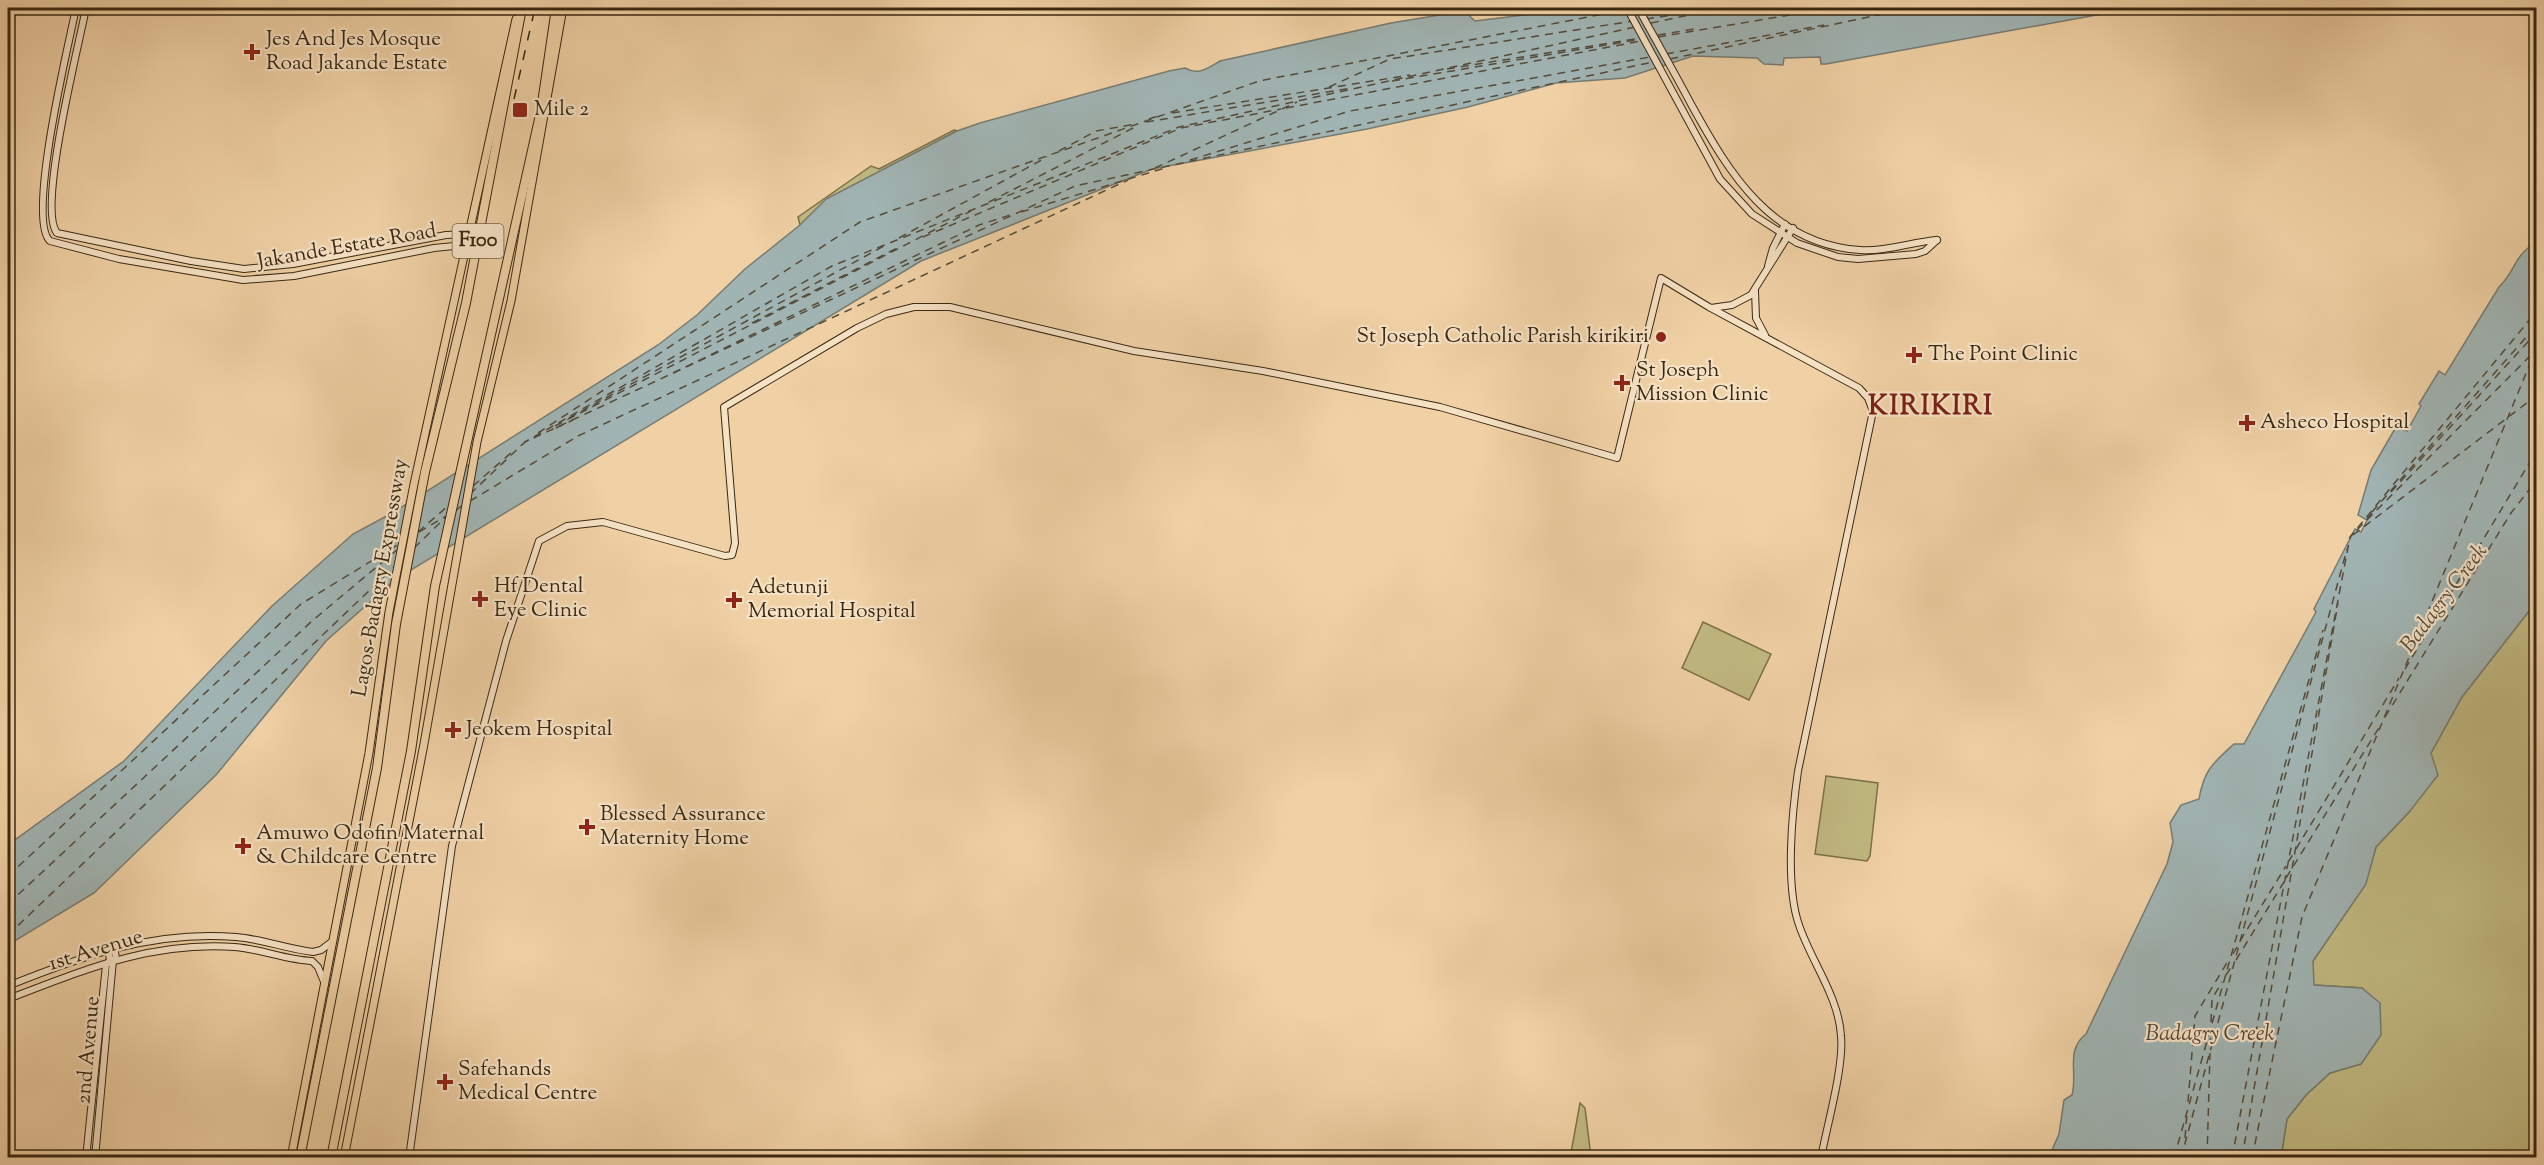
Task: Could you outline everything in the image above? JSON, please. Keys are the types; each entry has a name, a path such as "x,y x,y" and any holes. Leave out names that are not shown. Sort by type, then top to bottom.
{"highway":[{"name":"Lagos-Badagry Expressway","path":"300,1158 377,768 399,604 438,408 466,303 521,8"},
{"name":"F100","path":"331,1158 411,751 435,586 541,110 556,8"}],"main road":[{"name":"Jakande Estate Road","path":"76,8 44,186 44,231 47,238 56,244 243,280 294,276 434,248 454,246 466,251"},
{"path":"86,8 56,162 51,222 57,232 63,236 235,268 293,264 446,235 470,234"},
{"name":"Lagos-Badagry Expressway","path":"291,1158 369,753 389,612 414,484 521,8"},
{"path":"344,1158 374,990 412,811 477,442 513,290 562,8"},
{"path":"1627,8 1720,179 1734,197 1752,214 1788,238 1823,253 1858,260 1916,254 1925,251 1937,240 1862,250 1829,244 1785,224 1749,195 1737,181 1638,8"},
{"path":"1768,266 1785,224"},
{"path":"1709,307 1732,305 1748,297 1755,290 1793,228"},
{"path":"189,271 191,261"},
{"path":"293,264 294,276"},
{"path":"409,1158 454,838 506,641 539,541 567,526 603,522 725,556 732,555 735,543 724,407 857,328 886,314 914,307 950,307 1143,353 1263,371 1440,407 1617,458 1661,278 1709,307 1859,388 1868,398 1873,411 1798,771 1794,808 1794,895 1797,917 1838,1017 1842,1036 1821,1158"},
{"path":"1755,290 1756,318 1768,338"},
{"name":"1st Avenue","path":"8,986 111,948 199,935 238,937 313,952 333,941"},
{"name":"1st Avenue","path":"8,999 113,959 186,946 242,948 312,962 318,967 325,984"},
{"name":"2nd Avenue","path":"95,1158 113,960 111,948"},
{"name":"2nd Avenue","path":"86,1158 105,975 113,959"},
{"path":"89,969 96,967 105,975"}],"shaded area":[{"path":"954,130 957,131 827,199 800,225 798,217 871,166 879,169"},
{"path":"2536,602 2536,1157 2281,1158 2287,1119 2306,1095 2330,1073 2361,1064 2362,988 2313,985 2313,961 2365,885 2376,847 2410,811 2431,753 2462,697"},
{"path":"1703,622 1771,654 1749,700 1682,668"},
{"path":"1826,776 1878,783 1870,856 1867,861 1815,854"},
{"path":"1580,1103 1585,1108 1591,1157 1560,1157 1571,1153"}],"water":[{"path":"1553,8 2135,8 1826,64 1821,64 1820,57 1784,58 1783,65 1764,64 1757,58 1693,56 1625,78 1556,83 1468,107 1367,129 1152,169 921,261 396,579 326,641 216,775 94,893 8,945 8,845 124,761 272,606 353,534 394,512 658,345 697,315 745,269 800,225 826,199 957,131 1169,71 1185,68 1199,71 1220,61 1391,23 1464,11 1475,21 1540,13"},
{"name":"Badagry Creek","path":"2536,242 2536,602 2462,697 2431,753 2438,775 2410,811 2376,847 2366,884 2313,961 2314,985 2362,988 2380,1003 2381,1035 2361,1064 2330,1073 2306,1095 2287,1119 2281,1157 2049,1157 2059,1134 2064,1100 2072,1095 2076,1047 2086,1034 2167,864 2173,842 2170,823 2181,805 2199,799 2207,774 2215,762 2234,744 2244,744 2316,612 2314,609 2355,529 2361,532 2367,520 2358,515 2371,470 2396,427 2407,431 2421,406 2419,404 2439,371 2445,375 2518,259"}],"ferry route":[{"path":"1651,23 1723,8"},
{"path":"1658,37 1832,8"},
{"path":"1670,59 1911,8"},
{"path":"1891,13 1920,8"},
{"path":"1646,19 1713,9"},
{"path":"538,433 860,222 1259,81 1624,10"},
{"path":"1329,87 1390,59 1633,21"},
{"path":"1666,54 1824,25"},
{"path":"1635,27 1179,127 832,266 525,442 1075,186 1653,62"},
{"path":"1658,35 1694,29"},
{"path":"1447,69 1641,38"},
{"path":"1392,81 1642,39"},
{"path":"1286,108 1641,41"},
{"path":"1190,160 1350,111 1650,57"},
{"path":"1172,113 1410,75"},
{"path":"1146,122 1352,88"},
{"path":"1155,168 1297,102"},
{"path":"923,237 1181,128 1281,109"},
{"path":"1149,119 1161,115"},
{"path":"1059,151 1096,131 1136,124"},
{"path":"989,202 1137,126"},
{"path":"899,238 1047,157"},
{"path":"1021,212 1168,167"},
{"path":"470,501 578,436 1128,180"},
{"path":"555,426 971,211"},
{"path":"673,373 979,225 1010,215"},
{"path":"569,418 884,246"},
{"path":"752,323 899,247"},
{"path":"2232,1158 2350,537 2536,312"},
{"path":"2372,512 2536,326"},
{"path":"2391,492 2536,333"},
{"path":"2357,530 2536,350"},
{"path":"2252,1158 2302,917 2534,354"},
{"path":"2353,535 2536,396"},
{"path":"556,428 573,420"},
{"path":"470,494 526,441"},
{"path":"473,486 512,452"},
{"path":"2405,669 2536,452"},
{"path":"2385,717 2511,513 2536,481"},
{"path":"455,511 463,505"},
{"path":"418,532 448,506"},
{"path":"2367,519 2373,511"},
{"path":"419,532 448,515"},
{"path":"414,548 447,516"},
{"path":"8,876 301,604 399,544"},
{"path":"8,904 312,621 398,549"},
{"path":"2181,1158 2347,549"},
{"path":"8,935 395,566"},
{"path":"2242,1158 2338,603"},
{"path":"2174,1158 2323,630"},
{"path":"2296,849 2399,678"},
{"path":"2286,878 2380,726"},
{"path":"2288,862 2294,853"},
{"path":"2240,941 2286,866"},
{"path":"2236,960 2284,882"},
{"path":"2233,954 2238,945"},
{"path":"2188,1102 2195,1016 2228,961"},
{"path":"2226,975 2232,966"},
{"path":"2211,1022 2212,999 2222,982"},
{"path":"2210,1046 2211,1029"},
{"path":"2207,1158 2210,1053"},
{"path":"2185,1138 2187,1113"},
{"path":"2184,1158 2185,1146"}],"railway":[{"path":"514,99 535,8"}],"place":[{"name":"Jes And Jes Mosque Road Jakande Estate","path":"252,52"},
{"name":"Mile 2","path":"520,110"},
{"name":"St Joseph Catholic Parish kirikiri","path":"1661,337"},
{"name":"The Point Clinic","path":"1914,355"},
{"name":"St Joseph Mission Clinic","path":"1622,383"},
{"name":"Asheco Hospital","path":"2247,423"},
{"name":"Hf Dental Eye Clinic","path":"480,599"},
{"name":"Adetunji Memorial Hospital","path":"734,600"},
{"name":"Jeokem Hospital","path":"453,730"},
{"name":"Blessed Assurance Maternity Home","path":"587,827"},
{"name":"Amuwo Odofin Maternal & Childcare Centre","path":"243,846"},
{"name":"Safehands Medical Centre","path":"445,1082"}],"district":[{"name":"KIRIKIRI","path":"1931,407"}]}
